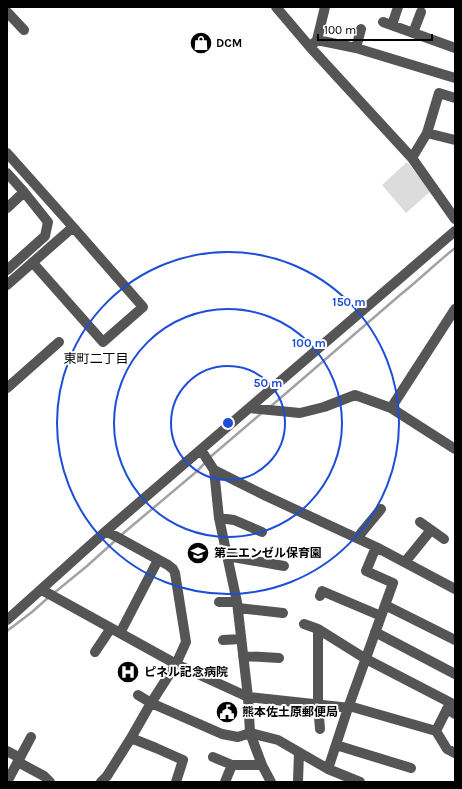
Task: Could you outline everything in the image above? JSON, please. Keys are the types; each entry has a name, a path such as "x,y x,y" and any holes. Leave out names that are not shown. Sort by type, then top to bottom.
{"street":[{"path":"276,7 310,47 412,158 455,219"},
{"path":"310,47 317,40 325,7"},
{"path":"398,7 387,23 454,46"},
{"path":"7,12 24,30"},
{"path":"413,33 421,12"},
{"path":"356,48 361,29"},
{"path":"317,40 356,48 455,78"},
{"path":"412,158 427,133 439,93 455,98"},
{"path":"427,133 455,140"},
{"path":"7,152 143,307 103,342 33,262"},
{"path":"7,173 48,222 45,236 7,270"},
{"path":"7,208 24,192"},
{"path":"7,285 73,227"},
{"path":"7,620 106,531 455,231"},
{"path":"391,408 455,309"},
{"path":"7,388 59,342"},
{"path":"250,408 300,413 324,407 355,395 391,408 455,449"},
{"path":"201,450 214,470 219,518 238,605 248,697 250,733 262,765 271,782"},
{"path":"214,470 376,547 455,589"},
{"path":"357,538 381,509"},
{"path":"219,518 234,520 262,532"},
{"path":"420,522 444,539"},
{"path":"405,562 431,530"},
{"path":"106,531 173,569 175,573 186,642 176,664 151,703 108,780"},
{"path":"328,769 348,707 393,583 366,571 376,547"},
{"path":"227,556 285,565"},
{"path":"95,652 116,631 158,560"},
{"path":"42,590 176,664 248,697 348,707 436,731 447,749 455,753"},
{"path":"320,596 322,591 381,616"},
{"path":"219,602 283,613"},
{"path":"385,605 455,640"},
{"path":"304,624 318,629 366,659 452,706 436,731"},
{"path":"318,629 318,705 320,728"},
{"path":"375,632 455,674"},
{"path":"223,640 241,638"},
{"path":"243,656 280,658"},
{"path":"138,695 151,703 222,734 238,737 250,733 278,740 328,769 339,778 360,782"},
{"path":"7,782 31,737"},
{"path":"131,738 183,760 176,782"},
{"path":"336,744 411,768"},
{"path":"7,751 44,776 50,782"},
{"path":"298,782 299,752"},
{"path":"212,757 232,766 262,765"},
{"path":"225,782 232,766"}],"shaded area":[{"path":"407,162 431,191 406,213 382,185"}],"waterway":[{"path":"270,407 455,248"},
{"path":"209,458 263,412"},
{"path":"120,536 206,462"},
{"path":"54,593 117,539"},
{"path":"7,631 50,596"}],"place":[{"name":"DCM","path":"201,43"},
{"name":"第二エンゼル保育園","path":"198,553"},
{"name":"ピネル記念病院","path":"128,672"},
{"name":"熊本佐土原郵便局","path":"227,712"}],"district":[{"name":"東町二丁目","path":"96,358"}]}
